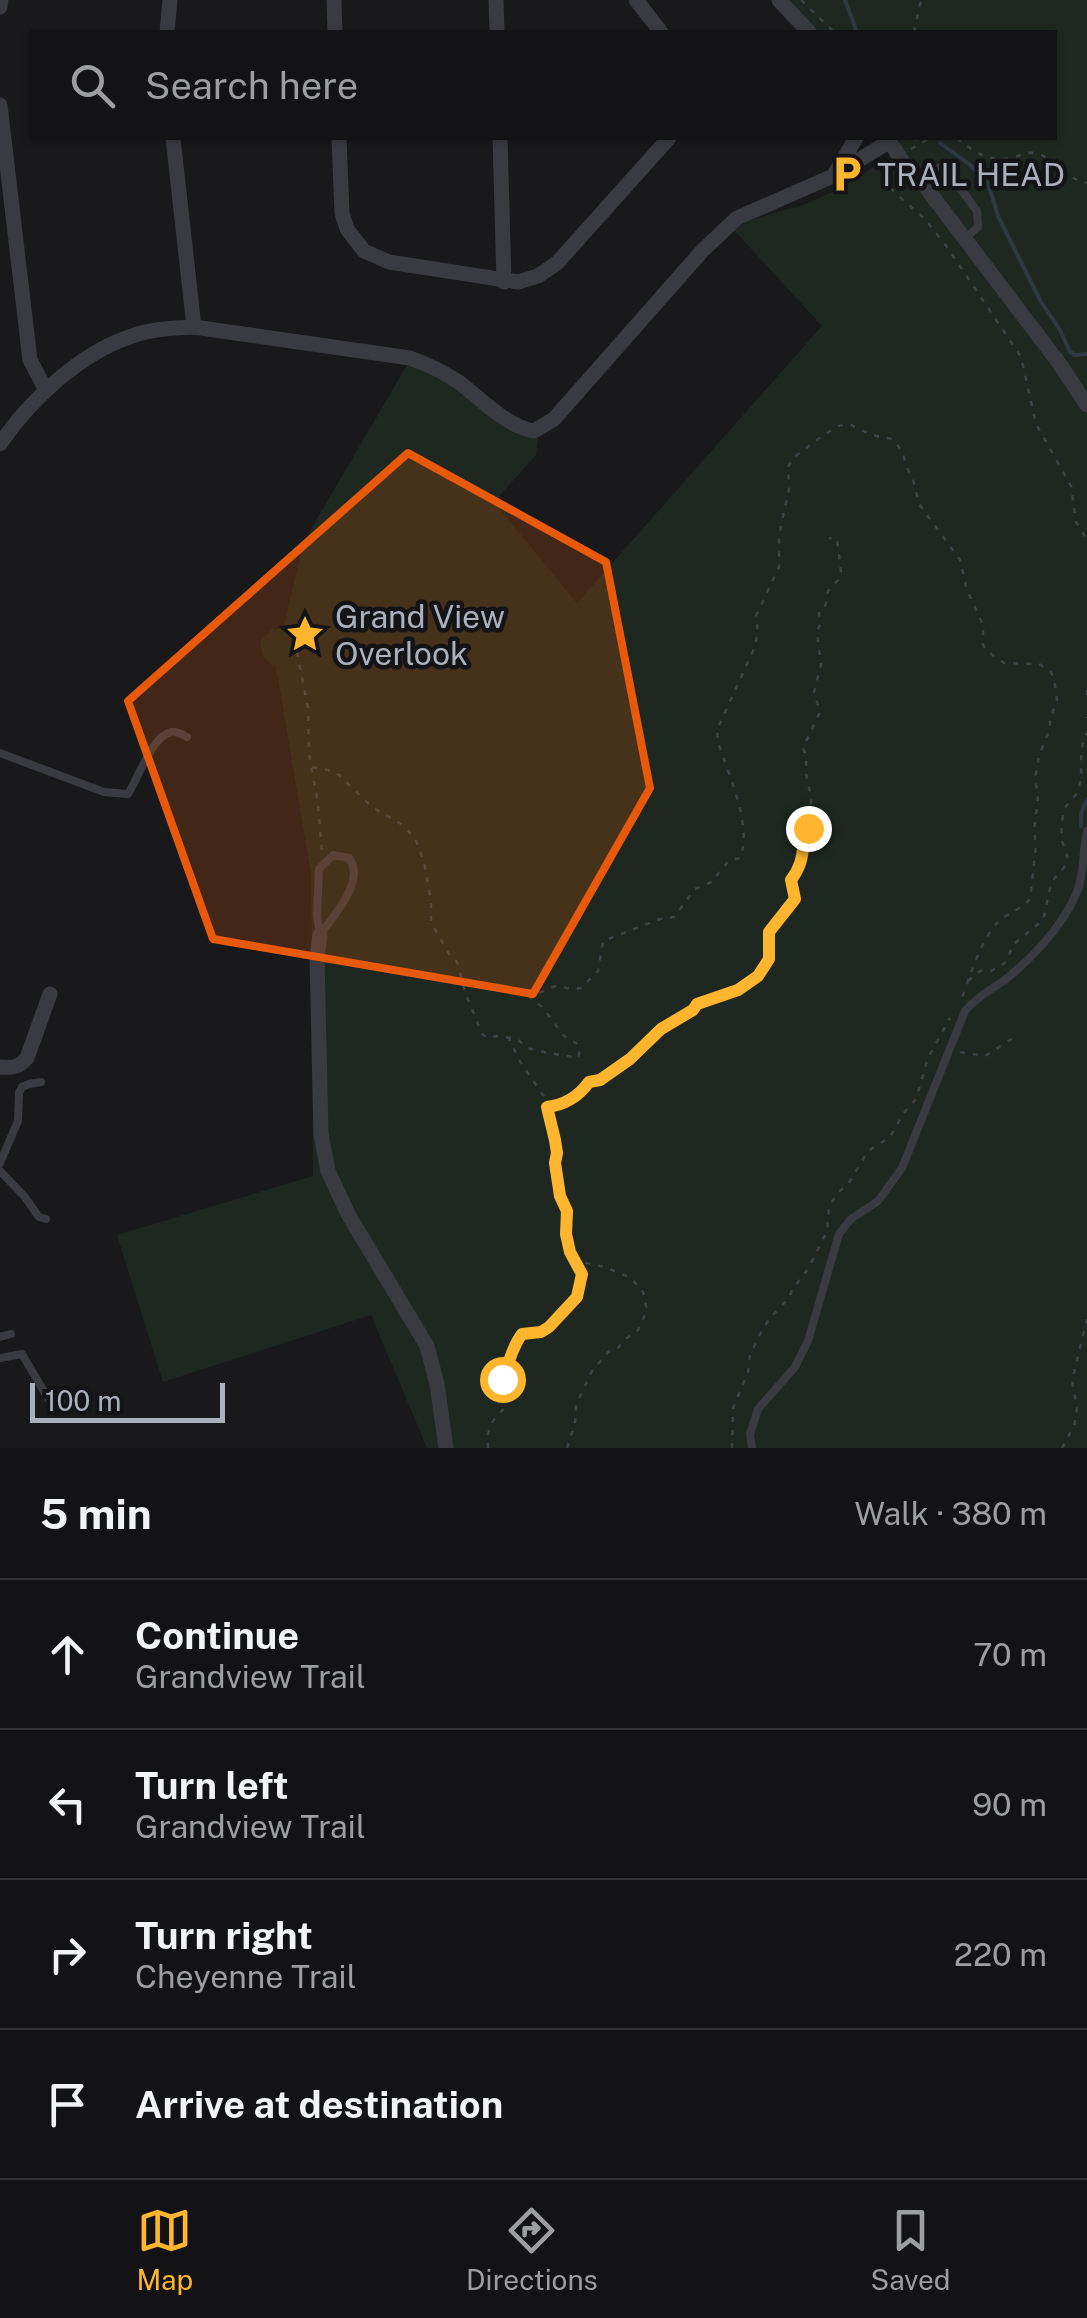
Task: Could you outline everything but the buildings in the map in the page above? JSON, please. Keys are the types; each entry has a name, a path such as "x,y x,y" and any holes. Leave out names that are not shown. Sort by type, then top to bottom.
{"street":[{"path":"167,30 170,0"},
{"path":"334,0 335,30"},
{"path":"496,0 497,30"},
{"path":"636,0 659,30"},
{"path":"779,0 807,30"},
{"path":"0,104 30,360 46,390"},
{"path":"173,140 194,326"},
{"path":"339,140 342,213 347,229 364,251 389,262 504,282 530,280 549,270 667,140"},
{"path":"500,140 504,282"},
{"path":"833,176 855,140"},
{"path":"0,444 46,390 114,343 162,328 194,326 410,358 440,371 512,423 534,431 554,419 728,226 748,212 833,176 887,140"},
{"path":"889,140 911,162 921,181 1087,404"},
{"path":"320,935 321,1134 328,1171 348,1214 427,1346 446,1448"},
{"path":"0,1068 20,1066 28,1058 50,994"}],"lane":[{"path":"921,181 943,165 977,211 978,227 964,239"},
{"path":"0,753 104,792 128,794 142,764 166,733 175,731 186,736"},
{"path":"752,1448 750,1434 758,1410 795,1366 808,1341 843,1226 878,1202 902,1168 965,1011 1039,948 1070,906 1082,878 1087,830"},
{"path":"333,856 349,858 356,876 320,935 316,915 319,869 333,856"},
{"path":"41,1082 22,1087 18,1121 0,1167 39,1216 46,1219"},
{"path":"0,1338 11,1334"},
{"path":"0,1358 22,1354 49,1400 73,1402"}],"path":[{"path":"801,0 832,30"},
{"path":"914,30 921,0"},
{"path":"961,140 983,156 998,159 1031,152 1040,154 1072,179 1087,183"},
{"path":"901,156 886,166 887,182 924,218 1015,345 1036,424 1071,486 1076,522 1087,540"},
{"path":"312,768 339,775 372,808 401,824 415,838 424,862 431,922 457,962 479,1029 488,1038 516,1038 528,1048 578,1058 580,1050 576,1043 564,1036 543,1008 530,998 555,986 581,988 598,971 602,942 674,916 695,890 714,881 728,861 740,858 744,850 740,809 716,730 753,651 758,633 756,616 779,567 779,535 790,489 788,467 822,436 849,424 892,439 903,452 920,504 960,560 967,590 984,625 987,651 1004,663 1039,664 1054,680 1056,699 1036,779 1036,845 1030,899 995,924 967,982 980,971 994,970 1005,963 1014,944 1044,918 1054,880 1066,863 1062,815 1078,790 1087,733"},
{"path":"547,1107 573,1099 589,1082 600,1080 630,1059 661,1029 697,1004 738,990 768,964 769,932 795,899 791,880 806,846 812,792 803,748 820,712 814,692 821,665 816,632 819,613 841,572 837,539 830,538"},
{"path":"298,652 325,862"},
{"path":"1087,690 1087,700"},
{"path":"975,1055 992,1053 1018,1035"},
{"path":"488,1448 489,1427 508,1403 502,1379 516,1342 522,1334 549,1327 577,1297 582,1274 566,1234 567,1211 560,1196 557,1153 547,1107 508,1038"},
{"path":"732,1448 733,1408 759,1336 808,1269 826,1231 829,1206 836,1194 850,1181 868,1151 890,1137 916,1098 934,1047"},
{"path":"567,1448 584,1385 608,1352 638,1330 647,1310 643,1292 631,1278 605,1267 575,1264"},
{"path":"1062,1448 1076,1417 1072,1381 1087,1319"}],"highlighted area":[{"path":"408,453 606,562 650,788 533,994 213,939 128,701"}],"shaded area":[{"path":"788,0 1087,0 1087,1448 427,1448 371,1315 163,1382 117,1235 313,1176 311,874 276,667 264,658 260,642 271,629 283,629 304,541 407,365 427,370 530,437 538,437 536,455 494,502 577,603 822,326 734,230 750,220 835,191 892,156 898,140 1057,140 1057,30 814,30"}],"waterway":[{"path":"845,0 856,30"},
{"path":"940,143 988,183 998,216 1041,302 1070,352 1087,354"},
{"path":"1081,826 1087,799"}],"place":[{"name":"TRAIL HEAD","path":"847,174"},
{"name":"Grand View Overlook","path":"305,634"}],"route":[{"path":"502,1379 522,1334 549,1327 577,1297 582,1274 566,1234 567,1211 560,1196 557,1153 547,1107 573,1099 589,1082 600,1080 630,1059 661,1029 697,1004 738,990 758,976 768,964 769,932 795,899 791,880 803,856 808,828"}]}
